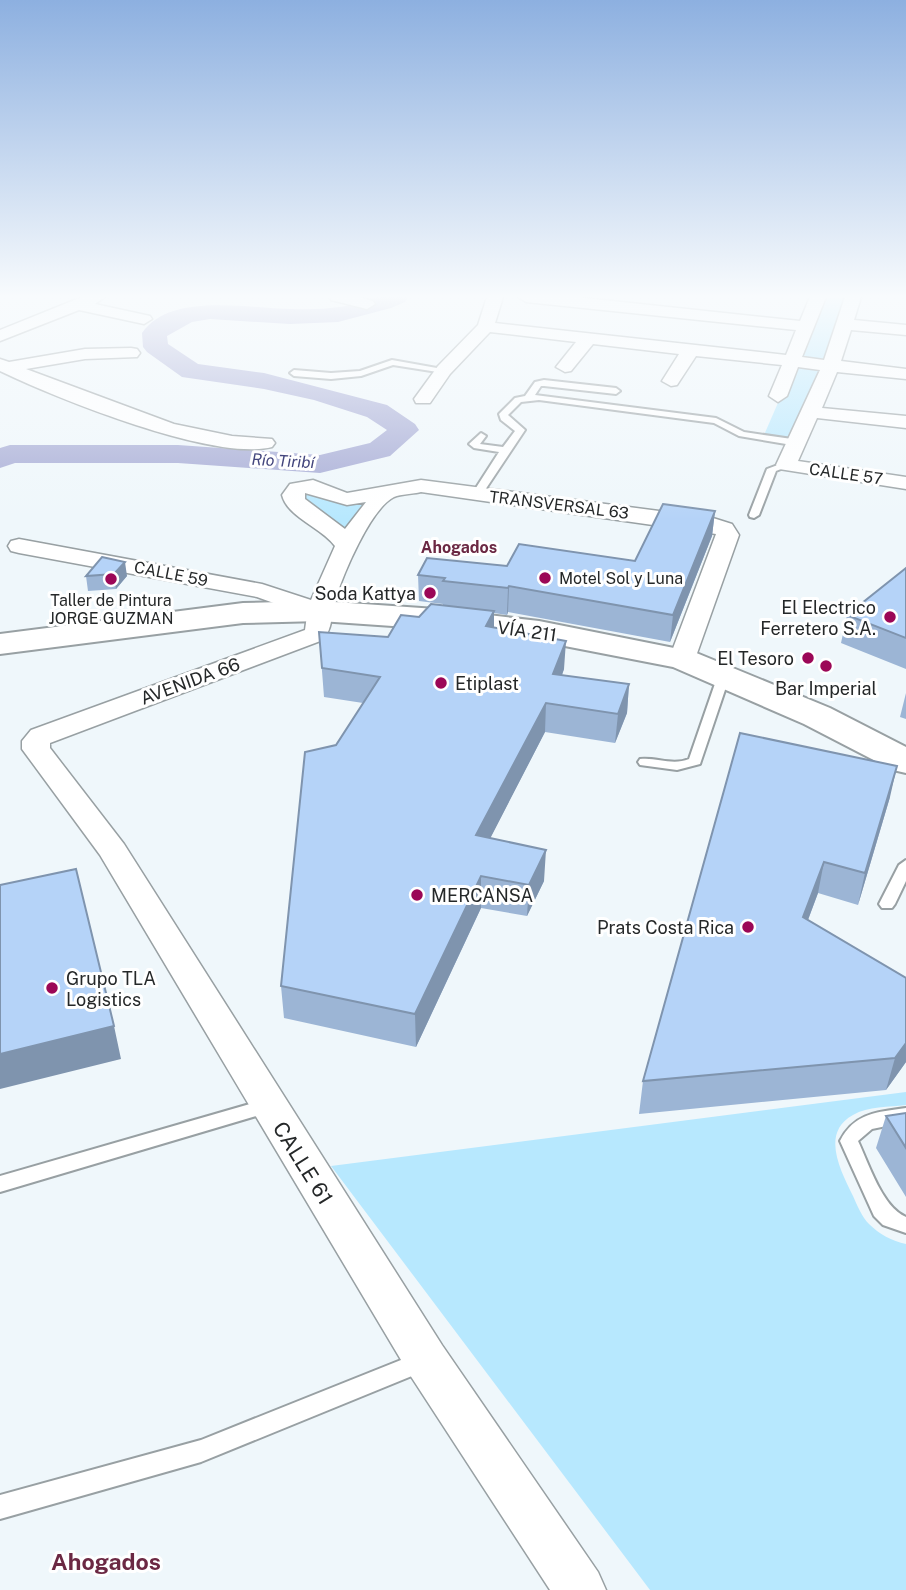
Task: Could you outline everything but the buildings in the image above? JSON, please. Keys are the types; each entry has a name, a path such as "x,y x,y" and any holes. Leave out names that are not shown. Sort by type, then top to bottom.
{"main road":[{"name":"VÍA 211","path":"0,644 243,613 320,611 436,619 539,631 682,659 817,716 906,762"}],"street":[{"path":"15,371 40,383 169,429 232,442 265,443"},
{"path":"423,399 443,371"},
{"path":"671,381 677,371"},
{"path":"778,396 787,371"},
{"path":"786,465 792,442 810,412 827,371"},
{"path":"879,371 906,374"},
{"path":"810,412 906,422"},
{"name":"CALLE 57","path":"786,465 906,483"},
{"name":"TRANSVERSAL 63","path":"346,545 336,532 295,502 293,495 297,488 313,486 329,495 346,499 421,486 713,525 724,529 728,535 682,659"},
{"path":"320,611 346,545 366,512 386,493"},
{"name":"CALLE 59","path":"19,546 262,591 320,611"},
{"name":"AVENIDA 66","path":"41,736 314,635 318,631 320,611"},
{"name":"CALLE 61","path":"41,736 36,741 36,749 113,851 267,1106 426,1360 580,1590"}],"lane":[{"path":"294,373 331,376 366,371"},
{"path":"529,397 538,384 544,383 617,391"},
{"path":"477,494 520,430 504,418 503,414 518,400 529,397 716,421 742,433 792,442"},
{"path":"481,436 474,444 477,446 505,450"},
{"path":"754,515 772,470 786,465"},
{"path":"645,762 686,767 695,761 724,675"},
{"path":"887,904 906,865"},
{"path":"0,1184 267,1106"},
{"path":"906,1115 863,1125 855,1130 849,1141 881,1210 890,1219 906,1225"},
{"path":"0,1507 201,1451 426,1360"}],"shaded area":[{"path":"792,371 818,371 789,438 764,435"},
{"path":"301,489 372,498 346,536 299,501"},
{"path":"906,1092 906,1105 872,1108 853,1115 837,1132 835,1142 839,1164 864,1218 881,1234 906,1244 906,1590 650,1590 331,1166"}],"waterway":[{"name":"Río Tiribí","path":"0,459 10,454 178,454 320,464 380,450 405,430 377,411 321,394 264,381 192,371"}],"place":[{"name":"Motel Sol y Luna","path":"545,578"},
{"name":"Taller de Pintura JORGE GUZMAN","path":"111,579"},
{"name":"Soda Kattya","path":"430,593"},
{"name":"El Electrico Ferretero S.A.","path":"890,617"},
{"name":"El Tesoro","path":"808,658"},
{"name":"Bar Imperial","path":"826,666"},
{"name":"Etiplast","path":"441,683"},
{"name":"MERCANSA","path":"417,895"},
{"name":"Prats Costa Rica","path":"748,927"},
{"name":"Grupo TLA Logistics","path":"52,988"}],"district":[{"name":"Ahogados","path":"459,547"},
{"name":"Ahogados","path":"106,1561"}]}
